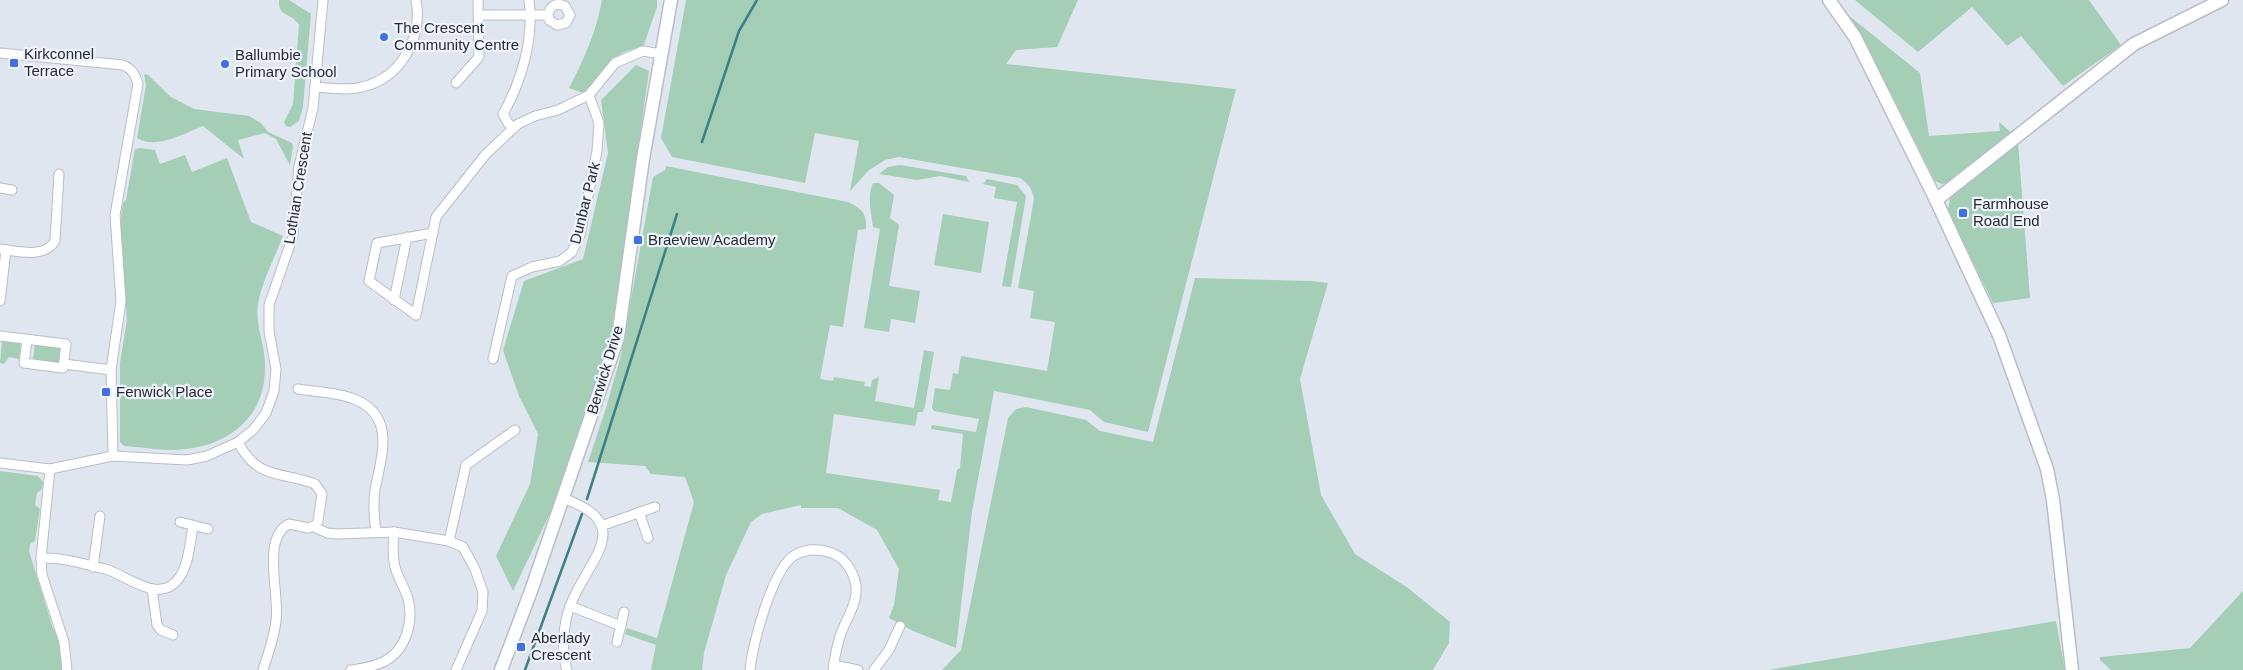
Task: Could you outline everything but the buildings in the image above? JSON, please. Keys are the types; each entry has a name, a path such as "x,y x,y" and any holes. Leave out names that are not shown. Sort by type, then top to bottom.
{"street":[{"name":"Lothian Crescent","path":"0,463 50,469 114,456 187,460 207,456 238,442 253,430 266,413 274,391 276,369 269,332 269,305 293,236 299,166 316,87 323,0"},
{"path":"316,87 349,89 363,87 393,72 411,46 416,31 418,15 416,0"},
{"path":"456,83 479,57 478,0"},
{"path":"514,128 508,123 504,114 513,96 528,50 531,15 529,0"},
{"name":"Berwick Drive","path":"501,670 532,592 562,498 618,337 643,159 671,0"},
{"path":"1829,0 1855,37 1936,200 1999,335 2047,469 2053,500 2072,670"},
{"path":"1936,200 2134,44 2222,0"},
{"path":"478,15 548,15"},
{"path":"433,232 377,243 369,281 416,315 433,232 436,217 486,154 514,128 535,116 558,110 590,95 615,63 643,51 662,54"},
{"path":"0,53 123,65 131,69 136,76 138,84 115,215 120,301 112,370 114,456"},
{"name":"Dunbar Park","path":"493,359 512,276 532,267 560,261 572,252 580,235 598,151 599,123 590,95"},
{"path":"0,301 3,250 29,253 45,250 51,247 55,241 59,174"},
{"path":"0,188 12,190"},
{"path":"394,300 407,237"},
{"path":"0,336 66,344 63,368 24,363 27,340"},
{"path":"64,364 112,370"},
{"path":"298,389 357,400 377,418 384,438 374,497 376,532"},
{"path":"450,541 466,465 515,430"},
{"path":"238,442 248,457 266,471 280,476 312,482 318,486 322,498 318,521 314,527"},
{"path":"50,469 41,558 42,575 64,642 67,670"},
{"path":"562,498 585,507 596,515 601,526 603,538 601,549 570,606 564,637 567,670"},
{"path":"601,526 656,507"},
{"path":"639,512 648,538"},
{"path":"93,567 100,516"},
{"path":"180,522 193,527 208,529"},
{"path":"263,670 273,638 277,610 273,558 274,542 284,526 295,524 314,527 336,534 394,532 450,541 463,547 474,569 482,592 482,611 456,670"},
{"path":"41,558 55,558 107,570 142,588 164,588 174,583 182,574 193,527"},
{"path":"352,670 371,667 385,661 397,651 406,637 409,624 409,602 395,566 392,546 394,532"},
{"path":"750,670 751,658 761,622 784,565 795,555 811,550 830,552 845,562 853,573 856,587 854,601 840,636 833,668 858,670"},
{"path":"152,589 157,625 161,630 173,635"},
{"path":"570,606 621,626"},
{"path":"616,642 624,612"},
{"path":"874,670 889,650 900,626"}],"green space":[{"path":"279,0 289,0 311,14 303,107 299,121 290,127 286,126 284,122 293,104 299,25 280,10"},
{"path":"602,0 657,0 657,7 643,47 632,49 615,57 603,69 586,94 569,88 589,46"},
{"path":"686,0 1078,0 1057,47 1016,50 1006,64 1236,89 1148,432 1104,422 1090,410 994,391 972,512 956,648 913,631 889,618 894,605 899,569 877,530 838,508 801,508 801,505 762,514 751,522 726,575 704,653 702,670 651,670 656,645 625,634 627,628 657,638 694,502 685,477 651,474 645,466 588,462 621,355 653,177 665,170 666,166 848,202 863,212 866,219 866,229 858,230 843,327 830,325 820,379 833,381 834,377 865,382 864,386 871,387 872,380 879,377 875,401 914,408 924,350 934,352 925,406 923,412 918,412 915,426 834,414 826,473 940,490 938,500 951,502 957,470 960,468 963,434 931,429 932,425 976,432 979,419 934,411 932,408 935,388 950,390 953,373 958,374 961,356 1047,371 1055,322 1030,318 1034,291 1018,288 1034,199 1030,187 1020,178 899,157 885,160 869,170 850,191 859,141 815,133 805,183 672,157 661,138"},
{"path":"1855,0 2089,0 2121,45 2063,86 2021,36 2007,46 1972,7 1918,52"},
{"path":"1848,15 1920,73 1929,136 2000,131 1999,122 2012,133 1953,181 1942,184 1935,181 1895,101"},
{"path":"636,65 649,71 611,335 552,509 513,591 496,556 530,484 538,434 519,396 503,350 524,281 583,259 608,153 601,100"},
{"path":"144,74 148,75 171,97 194,109 249,116 261,123 268,132 292,143 290,165 276,139 265,133 238,140 244,159 203,126 162,141 153,142 137,138 146,85"},
{"path":"2018,142 2030,298 1993,303 1948,210 1950,198"},
{"path":"135,149 155,150 160,164 185,155 192,172 227,158 251,222 283,236 258,304 257,312 265,364 264,382 260,398 253,412 231,433 218,441 178,450 124,446 120,442 120,363 127,320 120,222"},
{"path":"900,165 966,176 969,182 940,176 917,180 879,174 888,167"},
{"path":"987,179 1017,185 1026,196 1011,287 1002,286 1017,202 994,198 996,187 983,184"},
{"path":"873,183 879,183 894,195 890,218 899,225 889,286 920,291 915,323 891,319 889,332 864,328 880,229 873,227 870,199"},
{"path":"943,214 989,222 981,273 934,265"},
{"path":"1195,278 1328,283 1300,379 1321,495 1355,554 1408,588 1450,622 1449,643 1433,670 942,670 961,650 1008,418 1016,409 1026,407 1086,420 1100,431 1153,442"},
{"path":"2,341 21,343 19,359 9,357 4,364 0,363"},
{"path":"35,345 59,348 61,350 60,361 56,364 35,361 33,358"},
{"path":"0,471 38,476 43,482 42,489 37,493 35,505 40,509 35,541 30,544 29,551 53,629 56,629 63,670 0,670"},
{"path":"2243,591 2243,670 2111,670 2100,660 2100,657 2190,648"},
{"path":"2056,621 2065,670 1768,670 1785,667"}],"waterway":[{"path":"702,142 739,31 757,0"},
{"path":"587,499 677,214"},
{"path":"525,670 582,514"}],"place":[{"name":"The Crescent Community Centre","path":"384,37"},
{"name":"Kirkconnel Terrace","path":"14,63"},
{"name":"Ballumbie Primary School","path":"225,64"},
{"name":"Farmhouse Road End","path":"1963,213"},
{"name":"Braeview Academy","path":"638,240"},
{"name":"Fenwick Place","path":"106,392"},
{"name":"Aberlady Crescent","path":"521,647"}]}
